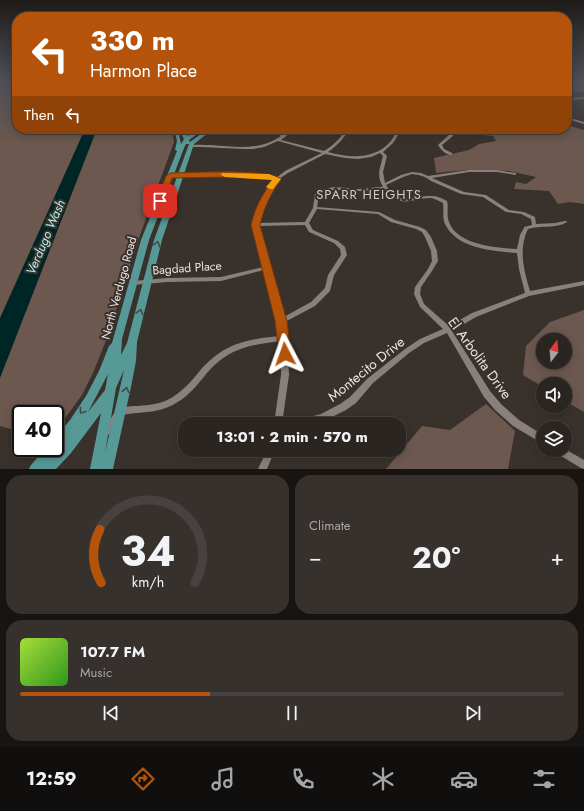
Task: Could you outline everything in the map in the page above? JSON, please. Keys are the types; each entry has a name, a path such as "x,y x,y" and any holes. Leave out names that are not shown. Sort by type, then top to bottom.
{"main road":[{"path":"177,156 180,141 178,134"},
{"path":"184,134 187,139 188,156"},
{"name":"North Verdugo Road","path":"96,469 116,359 117,339 145,240 177,156 187,139 194,134"},
{"path":"193,143 205,134"},
{"name":"North Verdugo Road","path":"107,469 121,412 131,361 132,342 158,240 193,143"},
{"path":"64,434 88,403 97,387 108,365 117,339"},
{"path":"48,469 75,439 109,392 132,342"},
{"path":"35,469 45,457"}],"street":[{"path":"572,119 584,123"},
{"path":"280,134 284,136"},
{"path":"193,143 246,148 266,145 278,140 286,134"},
{"path":"280,417 285,375 284,338 281,321 255,225 265,196 277,179 324,153 335,145 344,134"},
{"path":"278,140 330,155 358,158 371,156 380,152 395,140 398,134"},
{"path":"449,134 452,135 440,145 442,150 451,154"},
{"path":"380,152 385,156 380,173 385,186 396,198 414,201 430,197 441,199 445,202 446,218 450,228 463,239 485,248 520,251"},
{"path":"428,177 469,171 497,171 515,174"},
{"path":"307,223 315,208 317,194 326,189 364,190 385,186 412,173 421,174 462,193 484,196 508,212 528,215 533,218 534,225"},
{"path":"170,176 269,176 277,179"},
{"name":"El Arbolita Drive","path":"315,208 379,213 393,221 424,231 434,251 435,261 418,287 418,296 424,308 448,330 487,394 498,407 512,420 536,435"},
{"path":"528,294 522,275 520,251 522,234 526,228 534,225 558,225 565,222"},
{"path":"255,225 307,223"},
{"path":"281,321 313,304 328,289 331,275 344,254 343,248 340,245 312,231 307,223"},
{"name":"Bagdad Place","path":"133,283 168,280 221,279 266,268"},
{"name":"Montecito Drive","path":"324,417 344,407 392,361 422,341 448,330 474,315 528,294 584,283"},
{"path":"100,448 110,426 121,412 160,407 177,398 190,390 215,360 235,346 284,338"},
{"path":"262,469 268,457"},
{"path":"571,457 584,465"}],"shaded area":[{"path":"0,101 12,101 12,134 173,134 174,142 140,235 107,338 93,373 82,395 64,420 64,405 12,405 12,429 0,426"},
{"path":"572,126 584,130 584,204 570,202 558,204 549,191 514,189 516,182 526,184 536,177 509,171 467,170 436,173 434,158 469,150 479,144 496,141 493,136 474,134 572,134"},
{"path":"584,310 584,412 572,405 572,377 536,377 536,383 523,375 526,346 536,336 536,369 572,369 572,333 539,333 550,322"},
{"path":"486,404 515,431 508,469 386,469 396,457 406,457 406,445 422,426 450,430"}],"water":[{"name":"Verdugo Wash","path":"83,134 95,134 0,378 0,318"}],"slow traffic":[{"path":"225,175 269,176 277,179 270,187"}],"district":[{"name":"SPARR HEIGHTS","path":"369,194"}],"route":[{"path":"160,201 170,176 269,176 277,179 265,196 255,225 281,321 285,354"}]}
